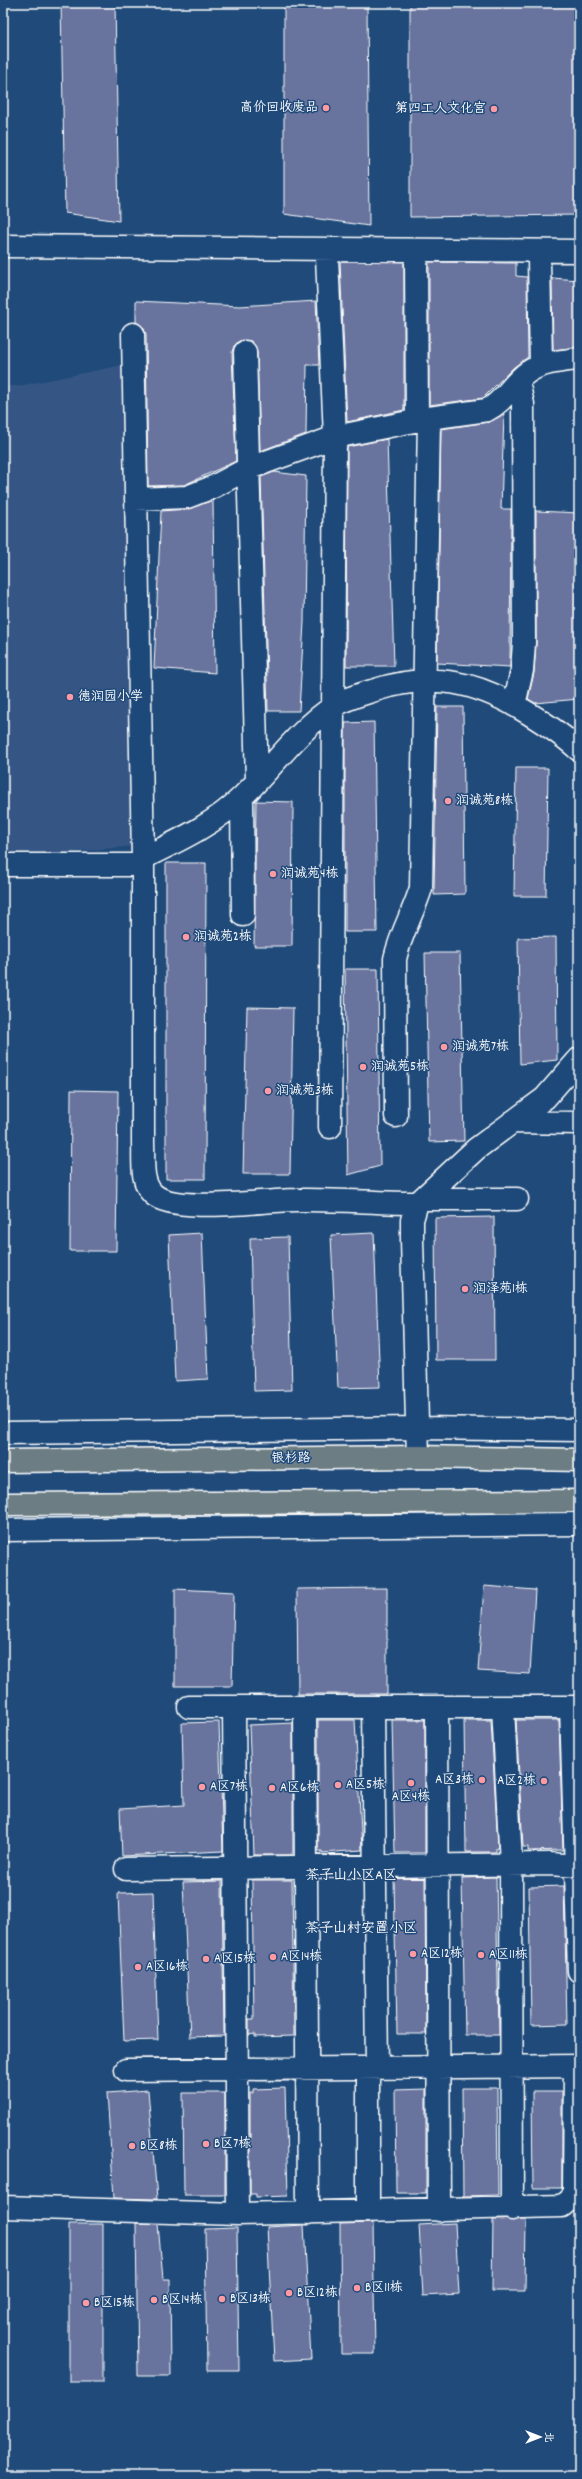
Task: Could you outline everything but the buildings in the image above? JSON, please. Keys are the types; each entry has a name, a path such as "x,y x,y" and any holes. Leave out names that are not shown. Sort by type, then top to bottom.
{"main road":[{"name":"银杉路","path":"3,1461 418,1458 579,1460"},
{"path":"3,1504 579,1501"}],"street":[{"path":"3,246 579,251"},
{"path":"327,257 335,437 330,1126"},
{"path":"396,1116 395,959 400,936 414,909 421,888 425,680 423,419 416,258"},
{"path":"539,260 541,365"},
{"path":"132,334 143,862 144,1180 148,1188 161,1200 170,1203 232,1204 296,1200 420,1201 517,1199"},
{"path":"245,352 247,469 257,781"},
{"path":"136,499 187,497 213,487 247,469 335,437 423,419 487,410 494,407 527,373 541,365 579,359"},
{"path":"514,705 522,670 524,643 523,404 518,382"},
{"path":"3,865 143,862 196,832 242,797 308,726 334,706 389,685 425,680 452,682 477,687 496,694 551,727 579,750"},
{"path":"242,797 243,915"},
{"path":"418,1458 412,1220 420,1201 452,1169 545,1098 579,1060"},
{"path":"512,1122 579,1123"},
{"path":"3,1432 418,1428 579,1430"},
{"path":"3,1530 579,1524"},
{"path":"189,1707 575,1707 579,1971"},
{"path":"234,1707 237,1867 236,2068 238,2214"},
{"path":"305,1707 308,2213"},
{"path":"368,2211 375,1866 373,1707"},
{"path":"436,1707 439,2210"},
{"path":"503,1707 511,1864 512,2209"},
{"path":"126,1869 511,1864 577,1866"},
{"path":"3,2207 238,2214 512,2209 562,2206 572,2195 577,2066 126,2070"}],"shaded area":[{"name":"德润园小学","path":"123,365 143,845 3,859 3,386 19,386"}],"place":[{"name":"高价回收废品","path":"326,108"},
{"name":"第四工人文化宫","path":"494,109"},
{"name":"德润园小学","path":"70,697"},
{"name":"润诚苑8栋","path":"448,801"},
{"name":"润诚苑4栋","path":"273,874"},
{"name":"润诚苑2栋","path":"186,937"},
{"name":"润诚苑7栋","path":"444,1047"},
{"name":"润诚苑5栋","path":"363,1067"},
{"name":"润诚苑3栋","path":"268,1091"},
{"name":"润泽苑1栋","path":"465,1289"},
{"name":"A区3栋","path":"482,1780"},
{"name":"A区2栋","path":"544,1781"},
{"name":"A区4栋","path":"411,1783"},
{"name":"A区5栋","path":"338,1785"},
{"name":"A区7栋","path":"202,1787"},
{"name":"A区6栋","path":"272,1788"},
{"name":"A区12栋","path":"413,1954"},
{"name":"A区11栋","path":"481,1955"},
{"name":"A区14栋","path":"273,1957"},
{"name":"A区15栋","path":"206,1959"},
{"name":"A区16栋","path":"138,1967"},
{"name":"B区7栋","path":"206,2144"},
{"name":"B区8栋","path":"132,2146"},
{"name":"B区11栋","path":"357,2288"},
{"name":"B区12栋","path":"289,2293"},
{"name":"B区13栋","path":"222,2299"},
{"name":"B区14栋","path":"154,2300"},
{"name":"B区15栋","path":"86,2303"}],"district":[{"name":"茶子山小区A区","path":"351,1876"},
{"name":"茶子山村安置小区","path":"361,1929"}]}
